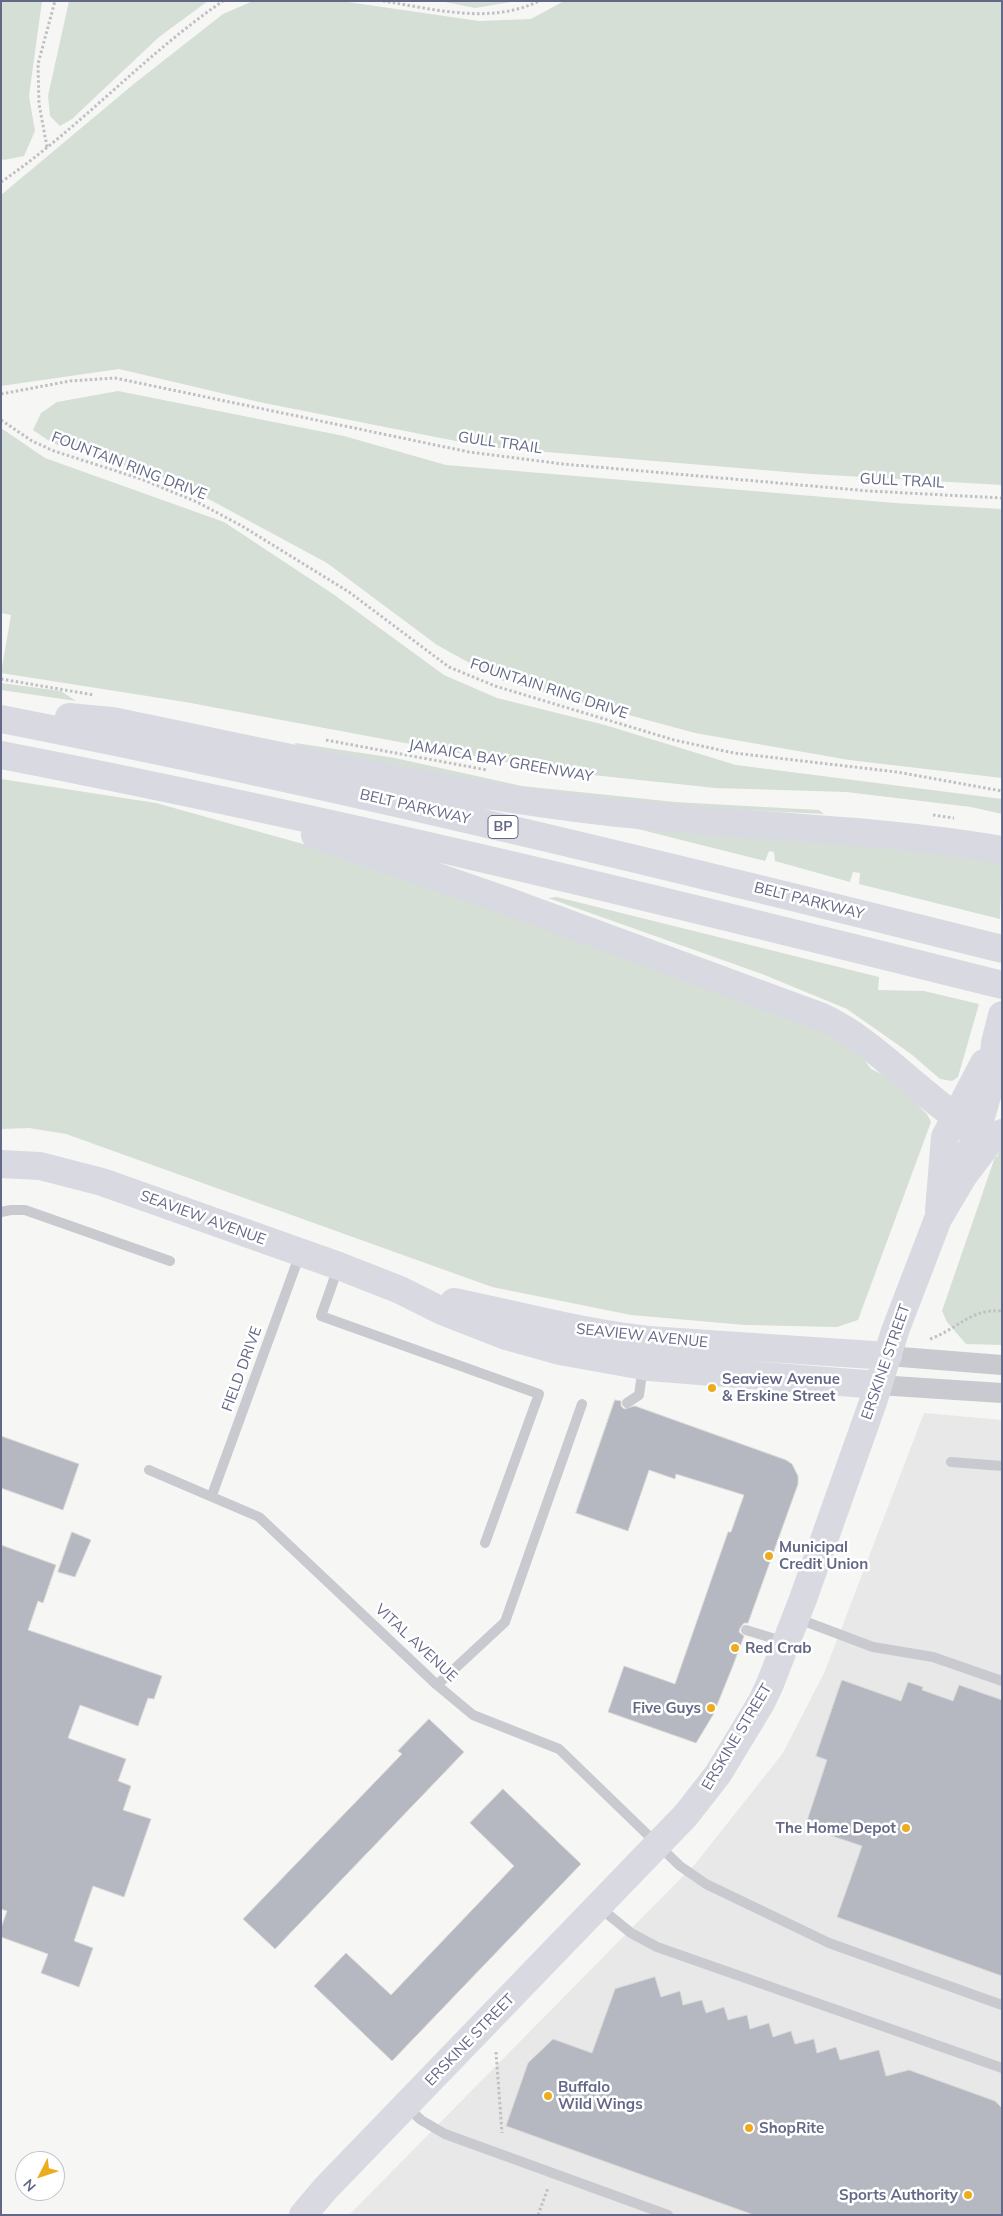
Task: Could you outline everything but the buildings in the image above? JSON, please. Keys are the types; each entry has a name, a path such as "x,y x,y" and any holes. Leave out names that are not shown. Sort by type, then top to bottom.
{"main road":[{"path":"1,712 112,721 456,790 555,806 659,817 914,838 1002,850"},
{"name":"BELT PARKWAY","path":"1,719 236,767 490,824 1002,949"},
{"name":"BP","path":"1,755 227,802 593,884 1002,985"},
{"path":"227,802 352,848 524,906 800,1007 839,1025 859,1037 955,1116"},
{"name":"ERSKINE STREET","path":"303,2215 691,1809 718,1774 761,1703 791,1630 878,1385 895,1331 938,1219 964,1175 992,1079 995,1043 1002,1015"},
{"name":"ERSKINE STREET","path":"938,1219 945,1137 995,1043"},
{"path":"964,1175 993,1137 1002,1133"},
{"name":"SEAVIEW AVENUE","path":"1,1164 40,1166 83,1175 339,1266 400,1290 442,1311 506,1336 585,1356 644,1366 878,1385"},
{"name":"SEAVIEW AVENUE","path":"400,1290 610,1336 888,1356"}],"street":[{"path":"888,1356 1002,1365"},
{"path":"878,1385 1002,1393"}],"lane":[{"path":"1,1212 25,1210 170,1260"},
{"name":"FIELD DRIVE","path":"212,1495 301,1253"},
{"path":"339,1266 321,1316 539,1394 485,1543"},
{"path":"640,1408 638,1395 644,1366"},
{"path":"627,1403 638,1395"},
{"path":"437,1685 505,1622 582,1404"},
{"path":"952,1462 1002,1466"},
{"name":"VITAL AVENUE","path":"149,1470 212,1495 258,1517 437,1685 473,1715 559,1749 686,1871 706,1884 820,1939 1002,2005"},
{"path":"746,1630 791,1630 933,1657 1002,1681"},
{"path":"598,1907 631,1933 657,1947 1002,2068"},
{"path":"406,2106 421,2120 445,2134 668,2215"}],"path":[{"path":"47,147 39,104 38,64 55,1"},
{"path":"1,182 47,147 185,27 223,1"},
{"path":"383,1 482,15 522,9 539,1"},
{"name":"GULL TRAIL","path":"1,394 70,381 115,378 469,452 563,464 869,491 1002,498"},
{"name":"FOUNTAIN RING DRIVE","path":"1,420 32,440 54,451 141,479 198,502 349,592 449,667 495,686 674,740 734,753 897,772 1002,791"},
{"path":"1,679 99,696"},
{"name":"JAMAICA BAY GREENWAY","path":"322,739 488,770"},
{"path":"926,815 955,818"},
{"path":"943,1334 983,1310 1002,1311"},
{"path":"496,2052 502,2133"},
{"path":"538,2215 548,2188"}],"shaded area":[{"path":"1,1 42,1 29,96 35,131 24,156 4,160 1,159"},
{"path":"69,1 208,1 159,37 72,119 60,126 50,116 48,96"},
{"path":"253,1 341,1 479,21 531,19 564,1 1002,1 1002,485 811,474 486,447 259,402 119,369 1,386 1,195 135,83 223,14"},
{"path":"440,1 517,1 475,8"},
{"path":"118,391 344,436 446,465 895,503 1002,509 1002,778 849,760 695,733 500,680 437,645 327,563 177,482 52,443 33,430 41,413 57,402"},
{"path":"1,428 45,458 224,522 333,594 444,675 497,698 605,725 736,765 1002,799 1002,814 971,807 846,792 715,788 555,771 185,702 1,673 11,615 1,613"},
{"path":"1,683 61,691 76,701 1,690"},
{"path":"295,743 395,758 522,786 675,802 819,810 824,814 676,806 550,792 296,746"},
{"path":"1,779 156,803 357,859 797,1017 861,1055 871,1069 890,1078 927,1114 931,1122 858,1320 837,1327 745,1325 631,1315 492,1287 66,1134 29,1128 1,1129"},
{"path":"594,818 903,847 1002,863 1000,919 859,884 860,873 853,872 850,882 775,861 774,852 769,851 765,861"},
{"path":"557,897 879,977 878,990 924,991 979,1004 958,1077 952,1081 940,1079 911,1054 847,1009 762,974 548,898"},
{"path":"1002,1145 1002,1345 966,1344 947,1322 942,1311 995,1157 997,1157"},
{"path":"924,1413 1002,1420 1002,2215 349,2215 696,1863 783,1753 825,1671"}],"place":[{"name":"Seaview Avenue & Erskine Street","path":"712,1388"},
{"name":"Municipal Credit Union","path":"769,1556"},
{"name":"Red Crab","path":"735,1648"},
{"name":"Five Guys","path":"711,1708"},
{"name":"The Home Depot","path":"906,1828"},
{"name":"Buffalo Wild Wings","path":"548,2096"},
{"name":"ShopRite","path":"749,2128"},
{"name":"Sports Authority","path":"968,2195"}]}
